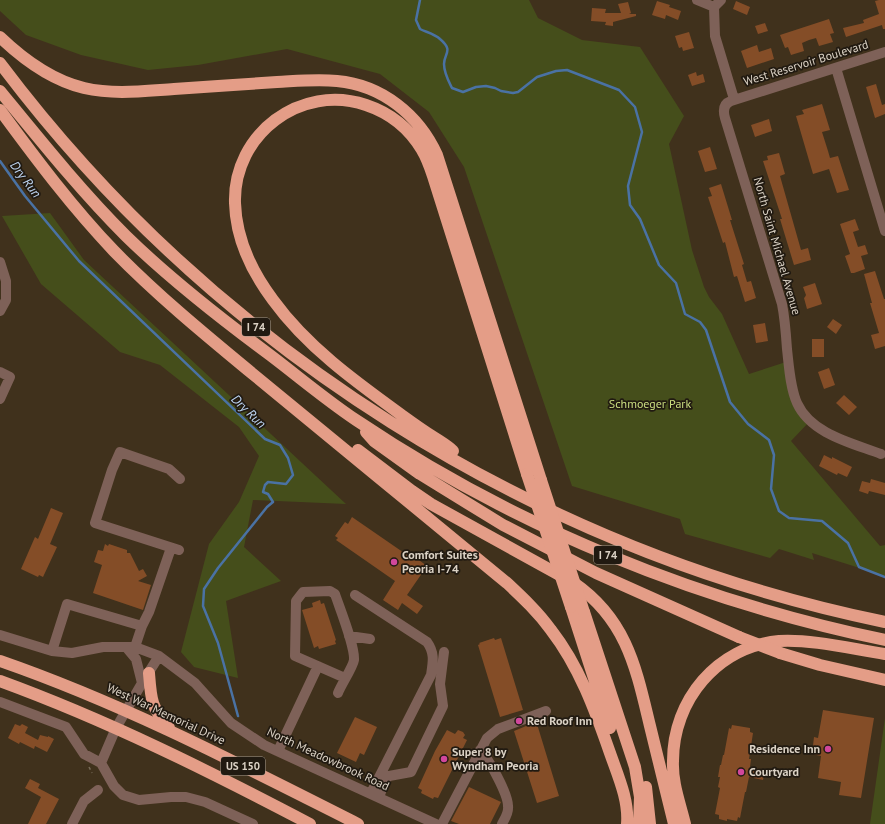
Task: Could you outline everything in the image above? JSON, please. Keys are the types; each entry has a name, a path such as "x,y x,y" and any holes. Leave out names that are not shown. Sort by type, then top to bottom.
{"highway":[{"path":"0,37 24,59 45,72 70,84 94,90 123,92 269,83 338,81 356,84 375,91 402,108 420,125 432,143 437,155 635,767 640,797 639,824"},
{"name":"I 74","path":"0,63 55,132 103,186 160,244 251,324 323,377 393,423 470,470 547,508 635,546 720,578 814,606 885,622"},
{"name":"I 74","path":"0,92 75,183 128,238 174,281 204,306 353,418 418,459 472,490 540,524 613,557 672,580 773,613 836,630 885,640"},
{"path":"470,470 451,449 403,416 340,368 311,343 290,322 273,300 251,263 241,237 237,220 235,200 238,177 244,157 254,142 264,130 285,113 305,104 322,101 358,102 382,112 396,120 411,134 421,148 431,171 622,768 629,805 628,824"},
{"path":"0,110 60,189 98,234 148,285 189,321 503,579 536,612 564,648 587,692 620,781 627,808 628,824"},
{"path":"189,321 412,491 454,517 564,577 581,588 595,600 609,616 621,634 634,662 674,824"},
{"path":"353,418 374,442 434,483 503,525 596,574 739,637 780,653 820,665 885,680"},
{"path":"814,606 885,615"},
{"path":"586,617 641,766 647,792 650,824"},
{"path":"685,824 674,779 674,741 678,723 686,705 696,688 709,674 733,656 748,648 779,642 802,641 885,654"},
{"name":"West War Memorial Drive","path":"0,661 52,680 127,711 173,732 358,824"},
{"path":"145,678 158,714 173,732"},
{"name":"US 150","path":"0,681 116,728 202,768 310,824"}],"street":[{"path":"697,0 717,4 715,36 734,99"},
{"name":"West Reservoir Boulevard","path":"734,99 885,52"},
{"path":"836,68 885,231"},
{"name":"North Saint Michael Avenue","path":"734,99 725,105 724,114 782,304 792,382 797,403 805,416 822,430 836,437 881,454"},
{"path":"0,262 6,281 6,300 0,311"},
{"path":"0,372 10,377 0,399"},
{"path":"145,678 131,647 149,612 175,549 95,523 112,470 120,452 169,469 180,479"},
{"path":"338,693 352,665 354,658 349,636 335,594 330,591 303,592 296,601 295,656 345,678"},
{"path":"355,595 427,642 432,649 434,660 430,675 375,795"},
{"path":"52,651 67,604 142,626"},
{"name":"North Meadowbrook Road","path":"0,635 52,651 72,653 103,647 131,647 159,656 195,684 231,723 264,745 436,824"},
{"path":"349,636 370,639"},
{"path":"375,795 389,776 407,774 411,772 443,706 440,684 444,652"},
{"path":"101,763 116,728 159,656"},
{"path":"278,751 318,666"},
{"path":"0,702 66,727 84,754 101,763 114,786 123,795 139,800 186,797 205,802 252,824"},
{"path":"442,824 487,738 498,729 546,711"},
{"path":"480,750 488,759 507,798 508,812 502,824"},
{"path":"72,824 84,801 98,790"}],"green space":[{"name":"Schmoeger Park","path":"0,0 529,0 538,18 582,40 640,47 684,116 669,144 692,250 704,287 709,297 722,314 749,374 789,361 792,382 810,421 791,441 880,546 885,545 885,576 812,553 814,560 779,549 770,558 685,534 680,519 572,486 464,167 429,112 380,74 287,49 198,65 148,70 81,55 26,35 0,11"},
{"path":"50,213 84,260 346,504 253,500 244,547 281,581 226,601 238,678 194,667 181,652 209,544 239,502 259,456 239,427 160,365 120,352 41,284 2,216"},
{"path":"885,718 885,824 870,824"}],"building":[{"path":"885,0 885,29 883,29 882,25 846,37 843,28 864,23 863,20 879,14 875,1"},
{"path":"657,1 670,5 669,7 681,11 678,20 666,15 665,19 652,15"},
{"path":"736,1 750,7 747,15 733,9"},
{"path":"628,2 631,13 629,14 636,14 636,16 613,22 613,26 605,25 606,22 591,21 592,8 606,9 605,13 621,13 618,4"},
{"path":"829,19 834,33 830,34 833,42 819,46 816,38 809,40 802,43 804,51 791,55 788,47 785,48 780,35"},
{"path":"765,23 768,31 758,34 755,26"},
{"path":"689,32 694,48 683,51 682,47 679,48 675,36"},
{"path":"757,45 759,52 771,48 774,59 747,68 741,51"},
{"path":"696,72 697,76 703,74 705,82 692,86 688,75"},
{"path":"876,84 882,105 885,104 885,114 875,118 866,87"},
{"path":"822,104 830,130 822,132 830,158 838,156 849,190 837,193 829,169 813,174 796,116 804,114 802,110"},
{"path":"769,119 772,131 755,137 751,125"},
{"path":"710,147 717,169 705,172 698,151"},
{"path":"779,153 785,174 780,176 801,250 808,248 811,260 794,265 780,219 782,219 763,161 768,160 767,156"},
{"path":"721,184 732,220 730,220 744,264 742,265 747,282 751,281 756,298 745,302 737,276 734,277 725,242 723,243 708,197 712,196 709,188"},
{"path":"855,219 859,230 853,232 858,247 865,245 868,254 861,256 865,269 851,273 845,256 850,254 840,224"},
{"path":"875,271 885,299 885,346 875,349 871,335 879,333 870,303 872,303 864,274"},
{"path":"815,283 822,304 807,309 804,298 806,295 803,287"},
{"path":"833,319 842,325 836,334 827,327"},
{"path":"765,323 768,341 756,343 753,325"},
{"path":"812,339 824,339 824,357 812,357"},
{"path":"829,368 835,385 824,389 818,372"},
{"path":"844,395 857,407 849,415 836,403"},
{"path":"824,455 832,459 832,457 852,467 847,477 838,473 837,475 819,466"},
{"path":"871,479 885,483 885,495 869,491 868,494 859,491 862,481 870,483"},
{"path":"51,508 63,513 50,544 57,547 43,577 39,575 38,577 21,569 35,537 38,539"},
{"name":"Comfort Suites Peoria I-74","path":"352,517 410,557 412,555 427,566 407,595 423,606 417,614 402,603 398,610 383,600 395,581 336,540 338,538 335,536 345,522 348,524"},
{"path":"105,544 127,550 127,553 130,553 139,571 143,569 147,576 138,581 151,585 143,610 93,593 102,565 94,562 98,550 103,551"},
{"path":"320,600 321,604 324,603 336,644 319,649 318,646 314,648 302,610 313,607 312,603"},
{"path":"494,638 495,640 501,638 523,710 500,717 478,645 480,644 479,643"},
{"name":"Residence Inn","path":"823,710 874,718 861,798 839,795 841,782 818,778 821,756 812,754 814,737 818,738"},
{"path":"355,717 377,727 364,755 360,753 356,762 337,753"},
{"path":"15,724 20,726 22,724 28,727 25,733 38,740 40,735 48,736 54,739 47,752 35,746 34,749 20,742 19,744 8,738"},
{"path":"531,724 532,726 537,724 559,796 537,803 514,731"},
{"name":"Courtyard","path":"732,725 750,728 750,732 753,733 749,759 751,759 750,767 765,770 763,780 749,777 740,818 738,817 737,821 727,819 727,821 719,819 719,815 715,814 720,788 718,787 720,777 718,777 720,765 724,755 729,728 731,729"},
{"name":"Super 8 by Wyndham Peoria","path":"447,730 455,734 458,730 463,732 465,735 463,738 467,740 438,798 434,797 433,799 421,793 422,790 418,788 435,751"},
{"path":"30,779 40,784 38,788 59,799 46,824 28,824 41,797 25,788"},
{"path":"469,787 501,802 490,824 459,824 451,821"}],"waterway":[{"path":"420,0 416,20 420,29 438,37 447,46 444,67 446,76 452,88 463,92 476,87 486,86 513,93 518,92 537,77 556,71 567,70 619,90 635,107 642,132 628,186 630,205 640,219 659,265 676,283 685,314 700,322 706,330 730,402 748,424 769,440 774,455 771,489 779,511 789,518 822,521 848,543 859,567 885,577"},
{"name":"Dry Run","path":"0,161 25,196 79,261 265,439 280,445 288,458 293,475 286,484 268,482 265,485 263,492 268,494 273,502 267,507 218,568 204,589 203,606 218,643 238,716"}],"place":[{"name":"Comfort Suites Peoria I-74","path":"394,562"},
{"name":"Red Roof Inn","path":"519,721"},
{"name":"Residence Inn","path":"828,749"},
{"name":"Super 8 by Wyndham Peoria","path":"444,759"},
{"name":"Courtyard","path":"741,772"}]}
